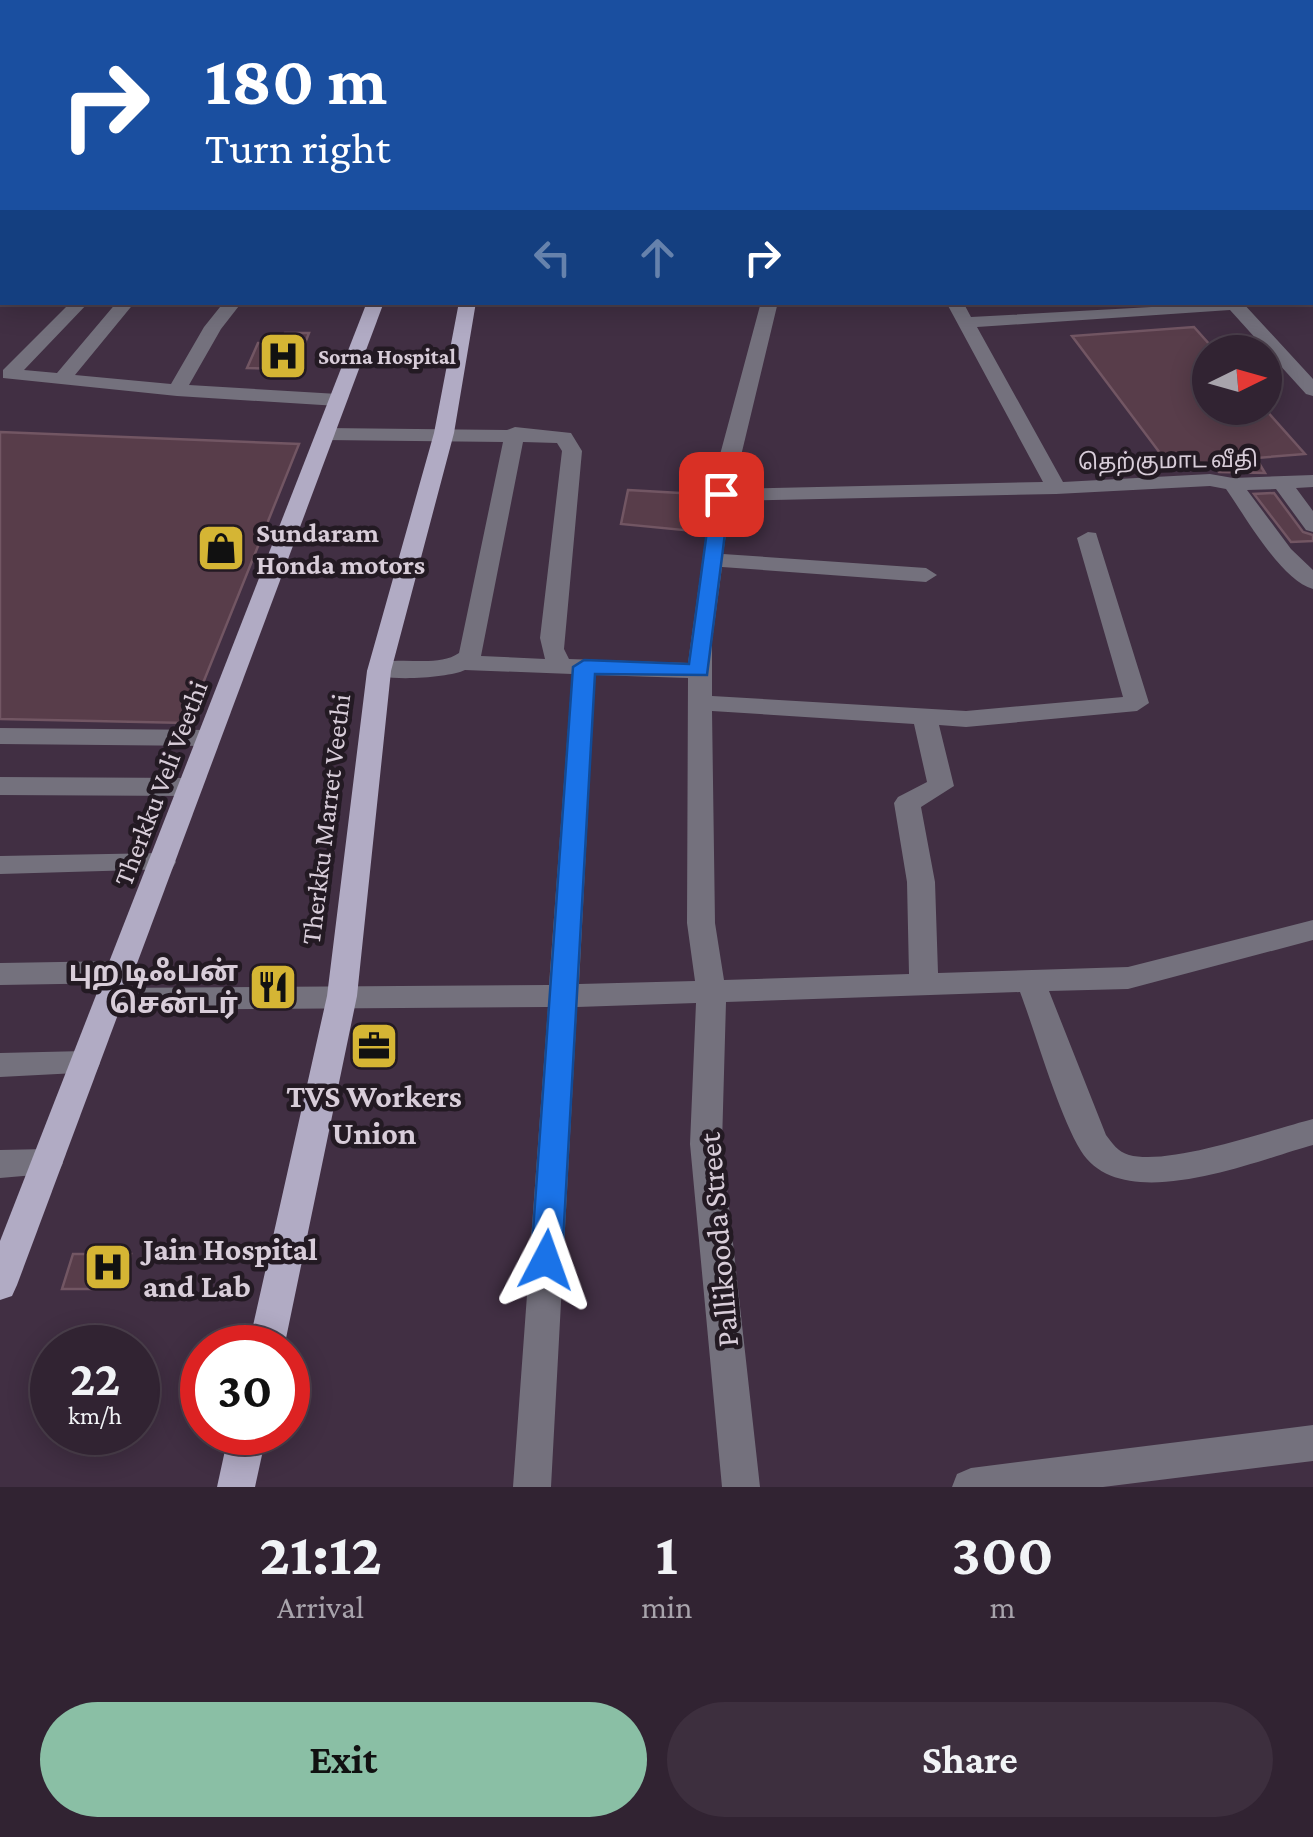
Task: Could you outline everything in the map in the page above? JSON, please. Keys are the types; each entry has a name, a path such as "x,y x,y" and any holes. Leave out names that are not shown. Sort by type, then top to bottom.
{"main road":[{"name":"Therkku Veli Veethi","path":"0,1285 375,305"},
{"name":"Therkku Marret Veethi","path":"271,1325 342,996 379,671 444,434 467,305"},
{"path":"236,1487 243,1455"}],"street":[{"path":"78,305 10,374 338,400"},
{"path":"62,379 124,305"},
{"path":"177,390 232,305"},
{"name":"Pallikooda Street","path":"741,1487 706,1144 711,992 701,922 700,670 721,494 769,305"},
{"name":"தெற்குமாட வீதி","path":"955,305 1056,488 1210,480 1232,484 1313,481"},
{"path":"964,323 1219,305"},
{"path":"1234,305 1313,390"},
{"path":"463,663 472,649 515,433"},
{"path":"326,434 515,433 564,437 572,451 552,649 573,666"},
{"path":"1282,483 1313,526"},
{"path":"1232,484 1283,554 1313,582"},
{"path":"721,494 1056,488"},
{"path":"700,703 966,719 1137,704 1088,538"},
{"path":"712,560 926,576"},
{"path":"379,671 437,670 463,663 700,670"},
{"path":"532,1487 563,996 573,666"},
{"path":"924,716 941,786 907,803 921,882 924,986"},
{"path":"0,736 209,738"},
{"path":"0,786 190,787"},
{"path":"0,865 162,862"},
{"path":"0,974 115,985 342,996 563,996 924,986 1128,978 1313,930"},
{"path":"1031,982 1092,1141 1104,1157 1121,1167 1155,1170 1313,1132"},
{"path":"0,1066 85,1063"},
{"path":"0,1164 46,1163"},
{"path":"971,1487 1313,1444"}],"building":[{"path":"1194,327 1201,335 1192,335 1192,425 1279,425 1305,454 1256,458 1265,473 1219,472 1211,462 1169,465 1072,336"},
{"path":"285,333 309,333 295,369 247,368 258,343 281,343"},
{"path":"0,432 299,444 187,723 0,719"},
{"path":"628,490 697,494 693,531 621,524"},
{"path":"1274,493 1303,532 1313,535 1313,541 1291,542 1254,494"},
{"path":"73,1254 131,1254 122,1289 62,1289"}],"place":[{"name":"Sorna Hospital","path":"283,356"},
{"name":"Sundaram Honda motors","path":"221,548"},
{"name":"புற டிஃபன் சென்டர்","path":"273,987"},
{"name":"TVS Workers Union","path":"374,1046"},
{"name":"Jain Hospital and Lab","path":"108,1267"}],"route":[{"path":"546,1260 584,667 700,670 700,642 721,494"}]}
